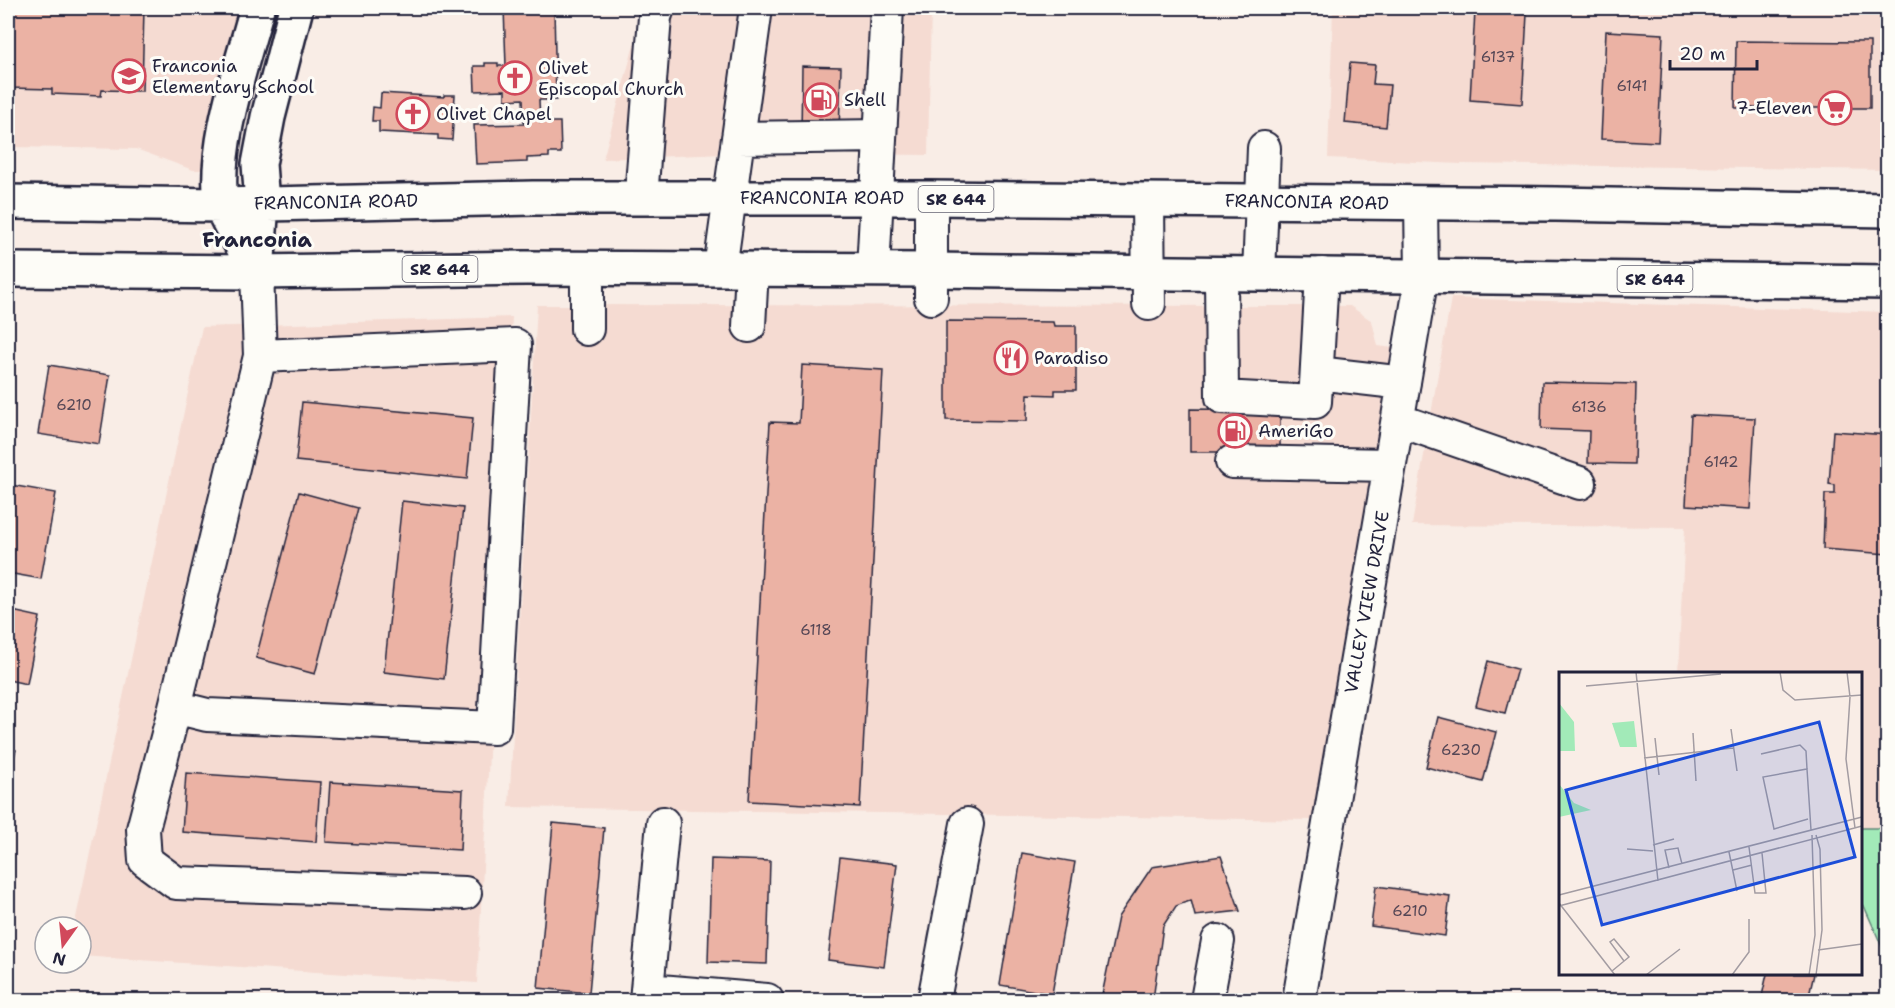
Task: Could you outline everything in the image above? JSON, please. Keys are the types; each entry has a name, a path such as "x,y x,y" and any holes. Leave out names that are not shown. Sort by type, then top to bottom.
{"main road":[{"path":"257,8 227,121 221,165 221,205 258,272"},
{"path":"258,272 262,203 259,164 268,117 296,8"},
{"name":"FRANCONIA ROAD","path":"8,202 221,205 641,198 931,198 1887,210"},
{"name":"SR 644","path":"8,270 258,272 587,269 873,270 931,284 1149,288 1221,273 1887,282"}],"street":[{"path":"641,198 657,8"},
{"path":"749,326 736,269 729,198 756,8"},
{"path":"873,270 887,8"},
{"path":"738,138 880,136"},
{"path":"1259,274 1264,148"},
{"path":"931,198 931,284"},
{"path":"1148,201 1149,288"},
{"name":"VALLEY VIEW DRIVE","path":"1299,1000 1422,276 1421,203"},
{"path":"587,269 587,329"},
{"path":"258,272 260,356 143,830 145,860 176,883 465,893"},
{"path":"1221,273 1222,397 1315,402 1322,274"},
{"path":"175,707 207,715 494,728 514,345 260,356"},
{"path":"1317,373 1404,383"},
{"path":"1398,420 1580,483"},
{"path":"1232,462 1390,465"},
{"path":"663,823 647,995 767,1000"},
{"path":"934,1000 967,824"},
{"path":"1208,1000 1218,941"}],"shaded area":[{"name":"Franconia Elementary School","path":"8,8 266,8 204,170 193,170 136,149 8,147"},
{"path":"644,8 931,8 928,155 748,153 603,159"},
{"path":"1333,8 1887,8 1887,170 1461,164 1328,158"},
{"path":"1451,298 1887,312 1887,828 1862,828 1862,672 1678,672 1685,527 1412,525"},
{"path":"537,305 1350,306 1372,321 1378,346 1393,348 1314,820 509,807"},
{"path":"512,317 477,983 93,957 93,915 77,915 202,327"}],"green space":[{"path":"1862,828 1887,828 1887,958 1862,904"}],"building":[{"path":"13,8 144,8 142,91 102,90 101,96 52,94 52,89 10,88"},
{"name":"Olivet Episcopal Church","path":"504,8 554,8 556,100 539,100 540,122 560,122 561,153 549,153 549,157 527,158 527,162 476,164 474,125 524,124 523,99 505,100 505,90 475,91 474,66 498,63 498,66 506,66"},
{"path":"1475,11 1527,14 1522,104 1470,100"},
{"path":"1606,31 1663,34 1658,142 1601,139"},
{"path":"1736,41 1870,42 1870,108 1735,108"},
{"path":"1350,63 1375,65 1373,84 1390,85 1386,127 1345,123"},
{"name":"Shell","path":"802,66 841,67 839,134 801,134"},
{"name":"Olivet Chapel","path":"381,93 444,97 444,95 455,95 452,140 438,139 438,135 379,132 379,121 372,121 373,107 380,108"},
{"name":"Paradiso","path":"946,321 1053,322 1054,326 1076,326 1076,390 1055,390 1055,395 1028,394 1027,421 946,420"},
{"path":"49,365 110,375 99,444 38,434"},
{"path":"802,365 883,370 860,807 749,801 770,422 799,423"},
{"path":"1542,382 1636,384 1634,464 1588,463 1589,431 1541,429"},
{"path":"302,402 473,418 467,479 296,461"},
{"name":"AmeriGo","path":"1190,409 1280,410 1280,452 1190,452"},
{"path":"1691,415 1755,418 1750,509 1686,505"},
{"path":"1833,431 1888,435 1888,554 1823,549 1825,494 1835,494 1835,485 1829,484"},
{"path":"11,485 56,493 41,579 8,573 8,505"},
{"path":"299,492 358,508 315,674 256,658"},
{"path":"402,501 463,508 444,679 384,672"},
{"path":"8,610 40,617 27,684 8,680"},
{"path":"1488,661 1517,669 1505,713 1476,706"},
{"path":"1438,717 1496,732 1483,782 1426,767"},
{"path":"8,747 16,750 8,780"},
{"path":"186,773 320,782 316,842 182,832"},
{"path":"330,782 463,790 460,850 326,842"},
{"path":"553,823 604,828 589,993 538,988"},
{"path":"1022,853 1075,862 1052,994 1000,985"},
{"path":"1221,856 1240,911 1195,916 1191,900 1176,906 1163,926 1153,1000 1101,1000 1118,917 1152,867"},
{"path":"840,857 897,864 884,967 828,960"},
{"path":"711,859 770,861 767,964 708,962"},
{"path":"1376,886 1450,896 1445,936 1371,926"},
{"path":"1767,975 1814,975 1808,1000 1779,1000 1762,996"}],"place":[{"name":"Franconia Elementary School","path":"129,76"},
{"name":"Olivet Episcopal Church","path":"515,78"},
{"name":"Shell","path":"821,100"},
{"name":"7-Eleven","path":"1835,108"},
{"name":"Olivet Chapel","path":"413,114"},
{"name":"Paradiso","path":"1011,358"},
{"name":"AmeriGo","path":"1235,431"}],"district":[{"name":"Franconia","path":"257,240"}]}
